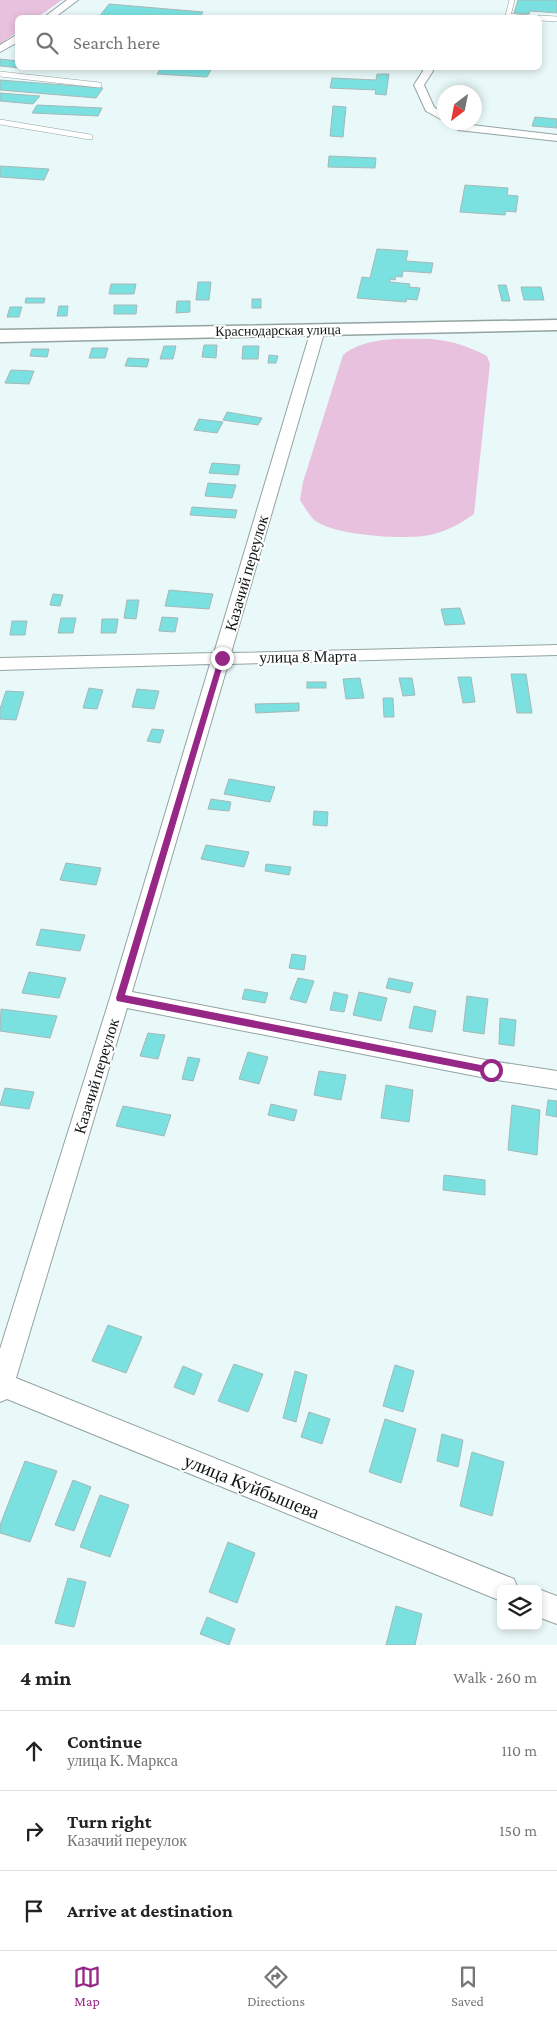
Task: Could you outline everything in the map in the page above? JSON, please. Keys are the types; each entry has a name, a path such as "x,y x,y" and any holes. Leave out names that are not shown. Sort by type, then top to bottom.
{"street":[{"path":"51,15 73,0"},
{"path":"0,49 15,39"},
{"path":"427,70 419,85 430,110 437,114"},
{"path":"482,129 557,138"},
{"name":"Краснодарская улица","path":"0,336 557,325"},
{"name":"Казачий переулок","path":"1,1386 120,998 318,330"},
{"name":"улица 8 Марта","path":"0,664 557,650"},
{"path":"120,998 491,1070 557,1080"},
{"name":"улица Куйбышева","path":"1,1386 497,1586"},
{"path":"542,1604 557,1610"}],"lane":[{"path":"508,15 512,0"},
{"path":"542,18 557,19"},
{"path":"0,74 98,86"},
{"path":"0,122 90,137"}],"shaded area":[{"path":"0,0 62,0 41,15 15,15 15,33 0,44"},
{"path":"431,339 460,344 473,349 487,356 490,364 474,514 448,529 430,535 419,536 387,537 369,535 352,533 322,525 313,519 300,500 303,482 343,355 363,344 385,340"}],"building":[{"path":"518,0 557,0 557,13 530,11 529,14 514,13"},
{"path":"109,4 203,12 201,15 100,15"},
{"path":"0,59 15,61 15,68 0,66"},
{"path":"160,70 211,70 207,77 157,74"},
{"path":"377,74 389,74 386,95 375,94 376,90 330,88 332,78 376,80"},
{"path":"0,80 103,88 96,98 0,90"},
{"path":"0,93 40,96 33,104 0,101"},
{"path":"37,105 102,108 98,116 32,113"},
{"path":"333,106 346,107 343,137 330,136"},
{"path":"535,117 557,119 557,128 532,126"},
{"path":"329,156 376,158 375,168 328,167"},
{"path":"0,166 49,169 44,180 0,177"},
{"path":"465,185 508,188 507,195 518,196 516,212 506,211 505,215 460,212"},
{"path":"377,249 408,251 406,261 433,263 431,273 403,271 402,277 396,276 395,280 390,279 390,282 410,284 409,287 420,288 417,300 407,299 406,302 357,298 362,277 370,278"},
{"path":"198,282 211,282 209,300 196,300"},
{"path":"111,284 136,284 134,294 109,294"},
{"path":"498,285 506,285 510,301 502,301"},
{"path":"521,287 541,287 544,300 524,300"},
{"path":"26,298 45,298 44,303 25,303"},
{"path":"252,299 261,299 261,308 252,308"},
{"path":"177,301 190,301 190,312 176,313"},
{"path":"114,305 137,305 136,314 114,314"},
{"path":"59,306 68,306 67,316 57,316"},
{"path":"10,307 22,307 19,317 7,317"},
{"path":"204,345 217,345 216,358 202,357"},
{"path":"164,346 176,346 173,359 160,359"},
{"path":"243,346 259,346 258,359 242,359"},
{"path":"92,348 108,348 105,358 89,358"},
{"path":"32,349 49,349 47,357 30,356"},
{"path":"269,355 278,356 276,363 268,363"},
{"path":"128,358 149,359 147,367 125,366"},
{"path":"11,370 34,371 29,384 5,383"},
{"path":"227,412 262,418 258,425 223,420"},
{"path":"199,419 223,422 217,433 194,430"},
{"path":"212,463 240,465 238,475 209,473"},
{"path":"208,483 236,485 232,498 205,496"},
{"path":"192,507 237,510 235,518 190,515"},
{"path":"169,590 213,594 209,609 165,606"},
{"path":"53,594 63,595 60,606 50,605"},
{"path":"127,600 139,600 136,619 124,618"},
{"path":"460,608 465,624 445,625 441,609"},
{"path":"162,617 178,618 175,632 159,631"},
{"path":"61,618 76,618 73,633 58,633"},
{"path":"102,619 118,619 116,633 101,633"},
{"path":"12,621 27,621 25,635 10,635"},
{"path":"511,674 526,674 532,713 517,713"},
{"path":"458,677 471,677 475,702 463,703"},
{"path":"360,678 364,698 346,699 343,679"},
{"path":"399,678 412,678 415,695 403,696"},
{"path":"307,682 326,682 326,688 307,688"},
{"path":"89,688 103,690 97,709 83,708"},
{"path":"137,689 159,691 154,709 132,707"},
{"path":"6,691 24,692 16,720 0,719 0,709"},
{"path":"383,698 393,698 394,717 384,717"},
{"path":"299,703 299,711 256,713 255,704"},
{"path":"152,729 164,730 160,743 147,741"},
{"path":"229,779 275,787 270,802 224,794"},
{"path":"211,799 231,802 229,811 208,809"},
{"path":"314,811 328,812 327,826 313,825"},
{"path":"206,845 249,852 244,867 201,859"},
{"path":"66,863 101,868 96,885 60,880"},
{"path":"266,864 291,867 289,875 265,871"},
{"path":"41,929 85,935 80,951 36,945"},
{"path":"292,954 306,956 304,970 289,968"},
{"path":"29,972 66,978 59,998 22,993"},
{"path":"298,978 314,981 306,1003 290,999"},
{"path":"389,978 413,983 410,993 386,988"},
{"path":"245,989 268,993 265,1003 242,999"},
{"path":"334,992 348,995 344,1012 330,1010"},
{"path":"359,992 387,998 381,1021 353,1015"},
{"path":"467,996 488,999 484,1034 463,1031"},
{"path":"414,1006 436,1011 432,1032 409,1028"},
{"path":"1,1009 57,1016 50,1038 0,1031"},
{"path":"500,1018 516,1020 514,1046 499,1044"},
{"path":"148,1033 165,1035 158,1059 140,1056"},
{"path":"248,1052 268,1057 259,1084 239,1079"},
{"path":"188,1057 200,1059 193,1081 182,1079"},
{"path":"319,1071 346,1075 341,1100 314,1095"},
{"path":"386,1085 413,1090 409,1122 381,1118"},
{"path":"5,1088 34,1092 29,1109 0,1105"},
{"path":"548,1100 557,1101 557,1117 546,1115"},
{"path":"271,1104 297,1110 294,1121 268,1115"},
{"path":"512,1105 540,1110 537,1155 508,1150"},
{"path":"123,1106 171,1115 164,1136 116,1126"},
{"path":"444,1175 485,1180 485,1195 443,1190"},
{"path":"108,1325 142,1337 126,1373 92,1361"},
{"path":"234,1364 263,1374 248,1412 218,1401"},
{"path":"395,1365 414,1371 403,1412 383,1406"},
{"path":"183,1366 202,1374 194,1395 174,1387"},
{"path":"295,1371 307,1375 296,1422 283,1418"},
{"path":"309,1412 330,1419 322,1444 301,1437"},
{"path":"385,1419 416,1429 401,1483 369,1472"},
{"path":"442,1434 463,1440 458,1467 437,1461"},
{"path":"472,1452 504,1462 492,1516 460,1506"},
{"path":"25,1461 57,1471 30,1542 0,1533 0,1525"},
{"path":"73,1480 91,1487 74,1531 55,1525"},
{"path":"100,1495 129,1505 110,1557 80,1547"},
{"path":"228,1542 255,1553 237,1603 209,1592"},
{"path":"68,1578 86,1582 74,1627 55,1623"},
{"path":"396,1606 422,1614 415,1645 386,1645"},
{"path":"207,1617 235,1629 229,1645 200,1634"}],"route":[{"path":"222,658 120,998 491,1070"}]}
